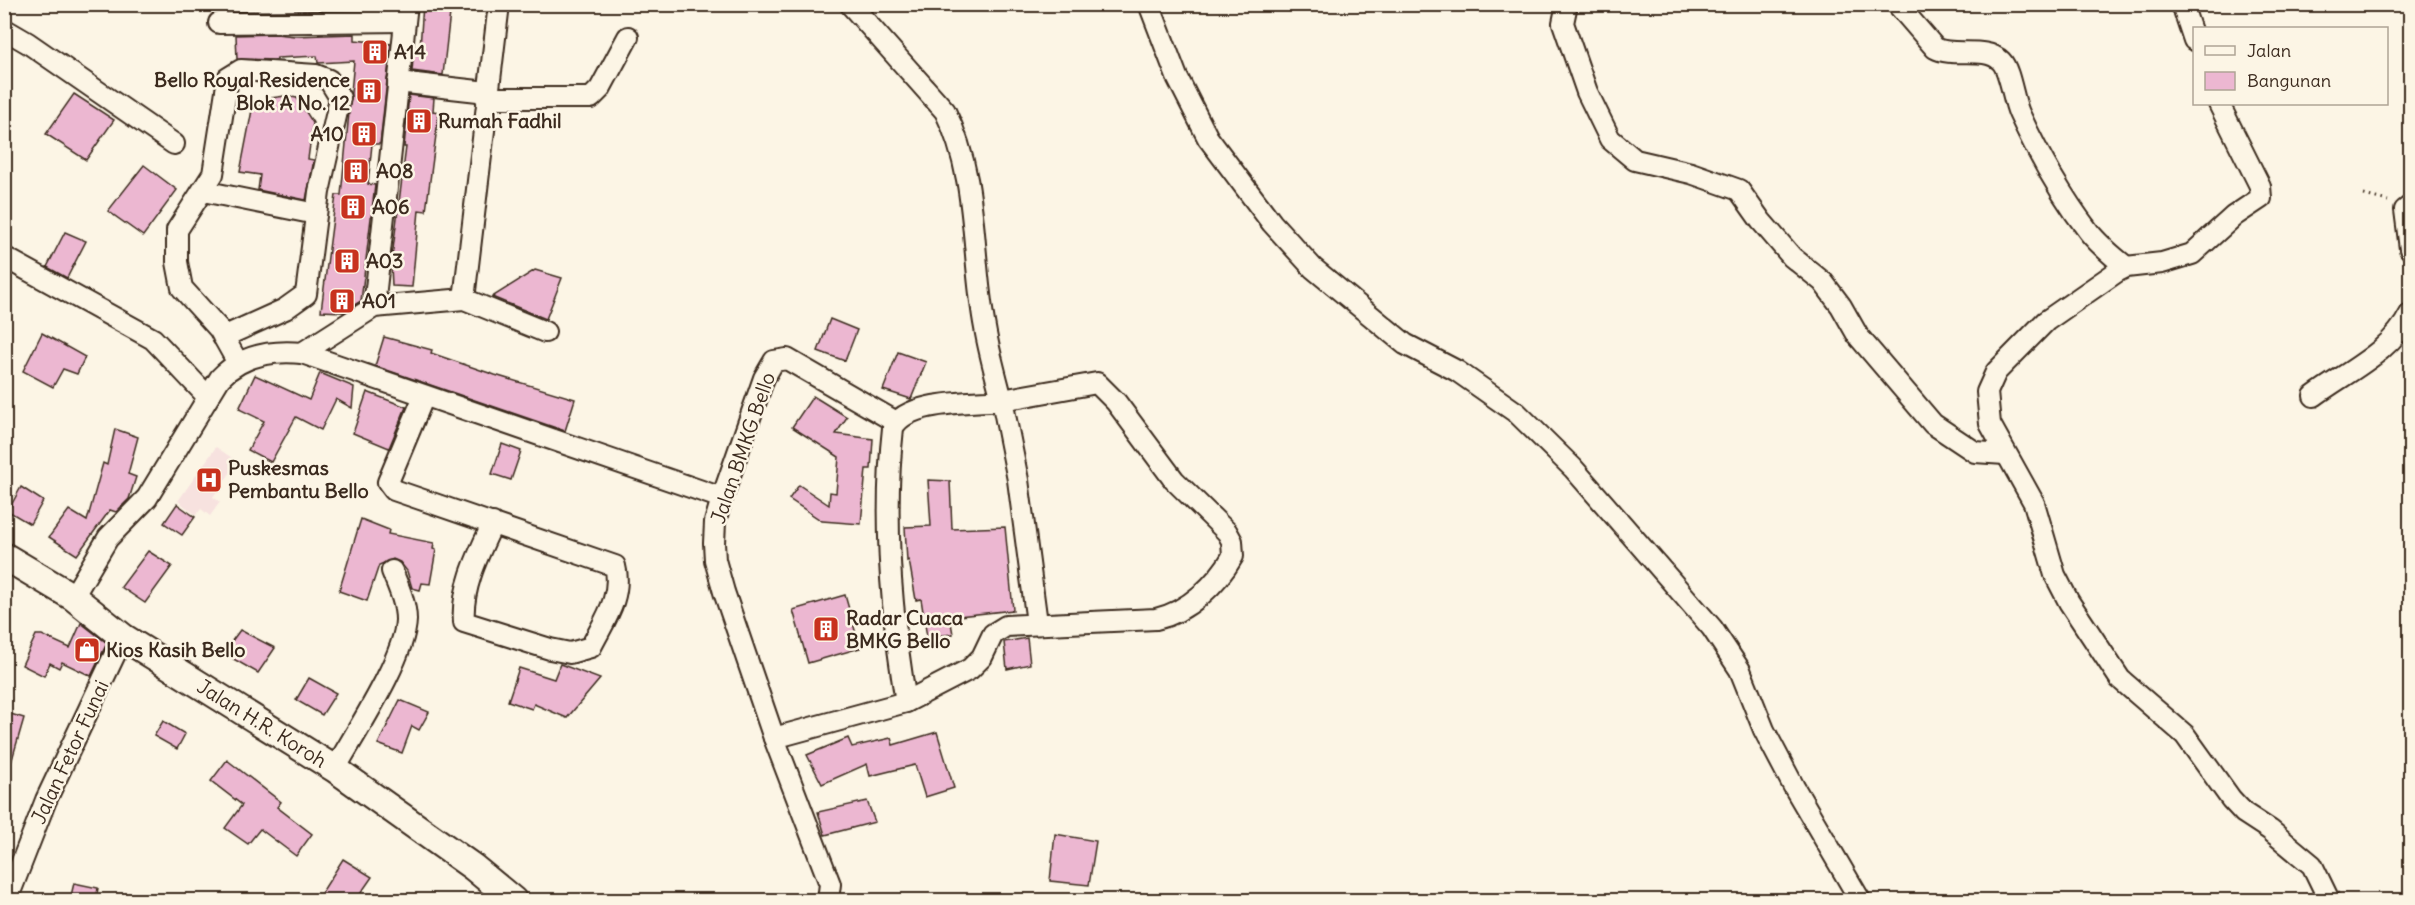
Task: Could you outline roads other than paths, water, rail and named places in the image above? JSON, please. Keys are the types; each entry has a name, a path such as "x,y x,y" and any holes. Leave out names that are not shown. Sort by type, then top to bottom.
{"main road":[{"name":"Jalan H.R. Koroh","path":"4,556 73,597 123,638 335,769 464,860 513,900"}],"street":[{"path":"464,299 499,4"},
{"path":"850,4 945,111 954,129 970,193 984,328 1002,400 1018,480 1037,623"},
{"path":"1149,4 1177,77 1208,138 1272,223 1313,268 1405,344 1456,371 1517,413 1573,468 1712,628 1740,670 1764,730 1794,787 1860,900"},
{"path":"1567,4 1563,23 1587,92 1610,139 1635,160 1691,173 1739,190 1761,221 1792,257 1823,282 1841,306 1858,336 1933,424 1975,452 2006,454"},
{"path":"1897,4 1935,48 1943,52 1988,56 2001,61 2020,116 2066,196 2090,233 2126,267"},
{"path":"2182,4 2193,37"},
{"path":"219,23 406,13 374,307"},
{"path":"4,29 174,144"},
{"path":"398,82 487,95 591,98 600,89 628,37"},
{"path":"223,337 285,309 306,294 316,214 340,98 329,80 316,75 241,70 228,78 213,174 177,230 177,262 182,288 198,303 223,337 237,363"},
{"path":"2220,105 2260,186 2261,198 2234,216 2192,254 2162,263 2126,267 2046,321 1996,372 1987,392 1986,403 1989,424 2034,503 2055,575 2069,602 2120,679 2185,735 2231,799 2244,813 2312,865 2328,900"},
{"path":"202,191 316,214"},
{"path":"2408,208 2410,249"},
{"path":"4,256 153,339 208,397"},
{"path":"302,353 374,307 464,299 545,332"},
{"path":"2314,396 2376,354 2393,339 2410,314"},
{"path":"73,597 108,538 147,498 220,378 237,363 272,352 302,353 722,498"},
{"name":"Jalan BMKG Bello","path":"828,900 830,884 774,738 715,560 715,522 764,378 774,360 787,359 896,422"},
{"path":"774,738 906,702 957,678 982,657 993,634 1001,627 1037,623 1156,619 1175,614 1189,606 1228,564 1233,548 1227,532 1174,480 1100,384 1085,384 1002,400 915,409 896,422 892,439 888,514 895,611 906,702"},
{"path":"424,396 387,482 394,489 493,523 615,566 619,579 616,599 591,647 570,653 464,622 463,609 474,562 493,523"},
{"path":"335,769 401,646 405,614 393,571"},
{"name":"Jalan Fetor Funai","path":"7,900 46,800 123,638"}],"place":[{"name":"A14","path":"375,52"},
{"name":"Bello Royal Residence Blok A No. 12","path":"369,91"},
{"name":"Rumah Fadhil","path":"419,121"},
{"name":"A10","path":"364,134"},
{"name":"A08","path":"356,171"},
{"name":"A06","path":"353,207"},
{"name":"A03","path":"347,261"},
{"name":"A01","path":"342,301"},
{"name":"Puskesmas Pembantu Bello","path":"209,480"},
{"name":"Radar Cuaca BMKG Bello","path":"826,629"},
{"name":"Kios Kasih Bello","path":"87,650"}]}
